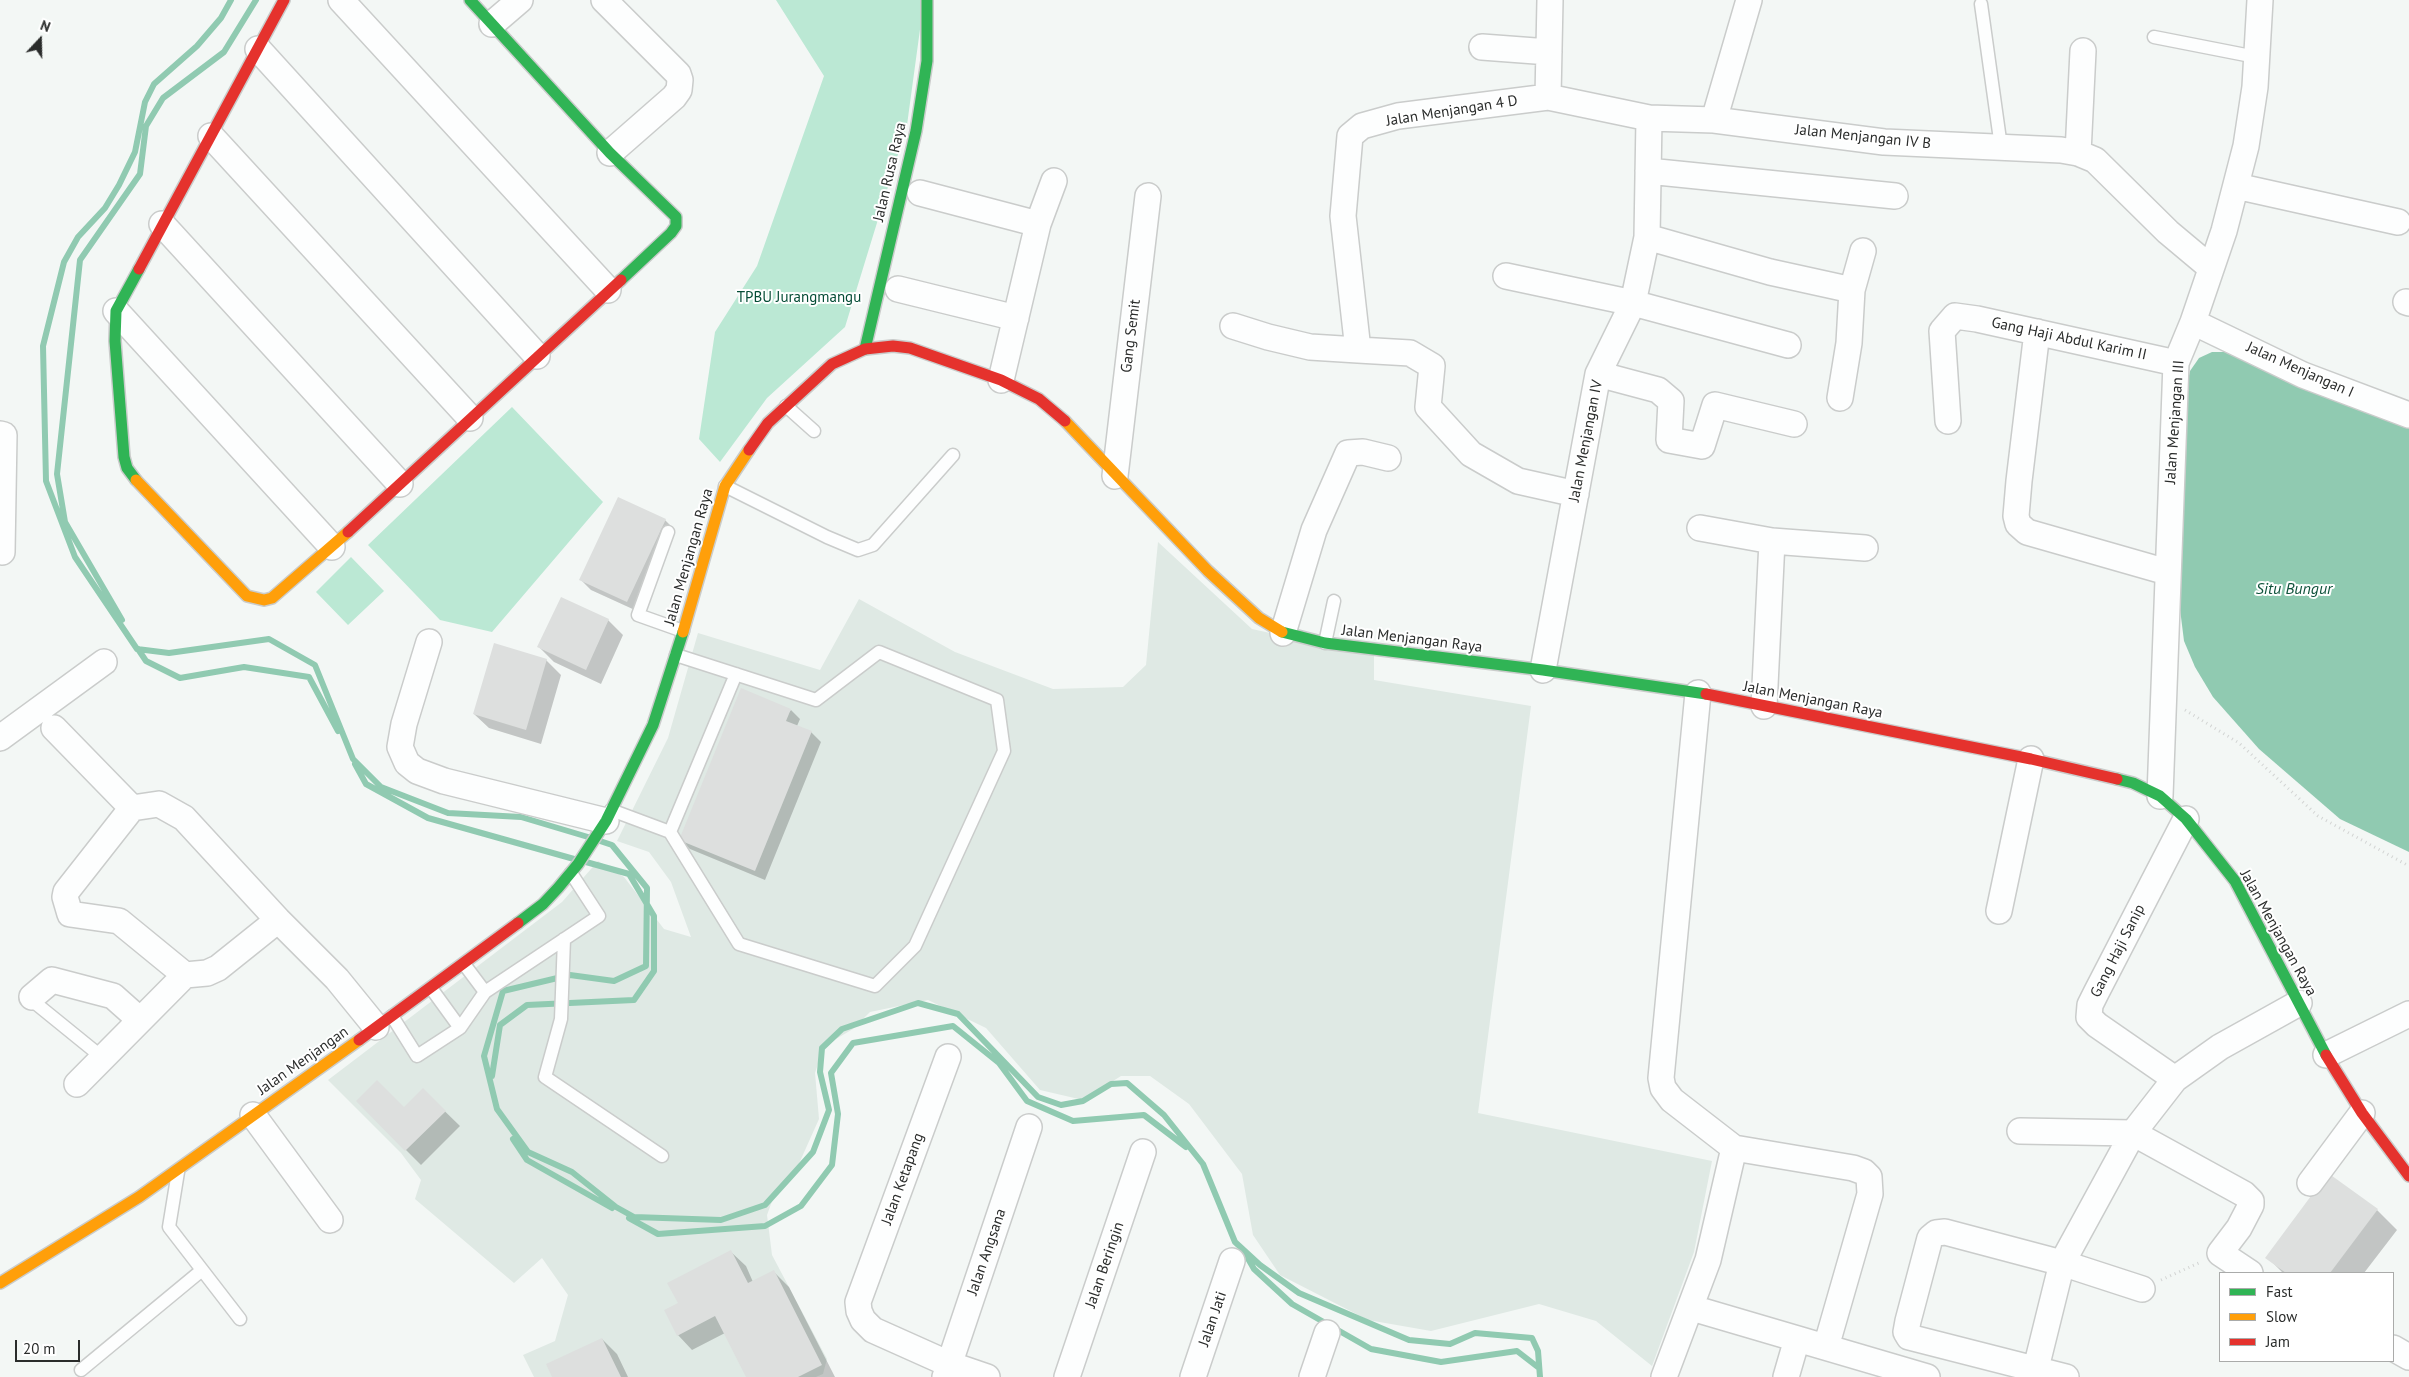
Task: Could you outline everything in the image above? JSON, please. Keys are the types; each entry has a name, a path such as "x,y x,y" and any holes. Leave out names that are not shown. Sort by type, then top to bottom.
{"main road":[{"path":"284,0 116,311 115,341 124,457 127,468 134,478 247,596 257,599 272,598 332,547 671,233 676,221 676,218 610,153 470,0"},
{"name":"Jalan Rusa Raya","path":"865,349 916,131 927,61 927,0"},
{"name":"Jalan Menjangan Raya","path":"605,821 652,725 676,654 725,486 768,423 832,364 865,349 893,346 910,348 1001,380 1039,399 1058,414 1115,476 1208,571 1259,618 1283,633 1325,643 1542,670 1698,693 2031,759 2133,783 2160,796 2186,819 2236,881 2326,1055 2362,1113 2409,1176"},
{"name":"Jalan Menjangan","path":"0,1284 139,1197 464,964 542,904 575,868 605,821"}],"street":[{"path":"341,0 608,290"},
{"path":"492,24 520,0"},
{"path":"604,0 678,74 680,80 679,90 674,97 610,153"},
{"path":"1550,0 1548,97 1648,118"},
{"path":"1714,120 1749,0"},
{"name":"Jalan Menjangan III","path":"2160,796 2176,363 2193,322 2211,268 2246,146 2254,87 2260,0"},
{"path":"1482,47 1549,52"},
{"path":"258,48 537,356"},
{"path":"2083,51 2078,153 2095,160 2168,232 2211,268"},
{"name":"Jalan Menjangan 4 D","path":"1358,350 1343,216 1350,136 1362,126 1398,116 1548,97"},
{"name":"Jalan Menjangan IV B","path":"1648,118 1714,120 1884,142 2078,153"},
{"name":"Jalan Menjangan IV","path":"1542,670 1598,374 1633,303 1647,237 1648,118"},
{"path":"210,136 470,418"},
{"path":"1648,171 1895,196"},
{"path":"1001,380 1038,224 1054,181"},
{"path":"2236,186 2398,222"},
{"path":"920,194 1038,224"},
{"name":"Gang Semit","path":"1115,476 1148,196"},
{"path":"162,224 400,484"},
{"path":"1647,237 1770,272 1852,290"},
{"path":"1840,398 1849,343 1852,290 1863,251"},
{"path":"1506,276 1633,303 1788,345"},
{"path":"898,289 1016,318"},
{"path":"116,311 332,547"},
{"name":"Gang Haji Abdul Karim II","path":"1948,421 1942,331 1955,316 2176,363"},
{"name":"Jalan Menjangan I","path":"2193,322 2303,375 2409,415"},
{"path":"1233,326 1310,347 1410,353 1432,366 1428,407 1472,454 1518,481 1576,494"},
{"path":"2037,332 2016,516 2018,524 2027,532 2167,572"},
{"path":"1598,374 1658,390 1672,401 1669,440 1702,446 1715,405 1794,424"},
{"path":"0,434 4,436 2,552"},
{"path":"1283,633 1314,530 1348,453 1358,452 1388,458"},
{"path":"1700,528 1772,541 1864,548"},
{"path":"1764,706 1772,541"},
{"path":"429,642 404,724 400,747 407,763 417,771 444,781 605,821"},
{"path":"0,738 104,662"},
{"path":"1698,693 1661,1078 1663,1088 1672,1100 1734,1148 1853,1168 1864,1172 1869,1178 1870,1194 1826,1347"},
{"path":"54,728 132,808"},
{"path":"1999,911 2031,759"},
{"path":"278,920 218,968 206,973 185,974 119,921 70,914 65,897 66,892 132,808 159,804 184,818 278,920 337,979 384,1022"},
{"name":"Gang Haji Sanip","path":"2175,1079 2097,1025 2089,1017 2090,1005 2186,819"},
{"path":"77,1084 185,974"},
{"path":"32,997 52,980 113,996 140,1020"},
{"path":"2036,1368 2062,1263 2133,1132 2175,1079 2220,1047 2300,1003"},
{"path":"2326,1055 2409,1014"},
{"name":"Jalan Ketapang","path":"947,1371 873,1330 863,1320 858,1302 948,1056"},
{"path":"2310,1182 2362,1113"},
{"path":"253,1114 330,1220"},
{"name":"Jalan Angsana","path":"947,1371 1029,1127"},
{"path":"2020,1131 2133,1132 2249,1198 2251,1202 2247,1213 2220,1253 2248,1272"},
{"path":"1664,1377 1692,1308 1708,1260 1734,1148"},
{"name":"Jalan Beringin","path":"1067,1377 1143,1152"},
{"path":"2066,1377 1909,1337 1906,1332 1908,1321 1930,1238 1936,1233 1945,1232 2062,1263 2142,1289"},
{"name":"Jalan Jati","path":"1193,1377 1232,1262"},
{"path":"1692,1308 1916,1375"},
{"path":"1312,1377 1327,1332"},
{"path":"1786,1377 1797,1339"},
{"path":"2394,1349 2409,1357"},
{"path":"947,1371 987,1377"}],"lane":[{"path":"1981,4 2001,148"},
{"path":"2154,37 2256,57"},
{"path":"786,406 814,431"},
{"path":"725,486 827,537 858,550 873,545 953,456"},
{"path":"668,532 638,615 682,631"},
{"path":"1325,643 1334,601"},
{"path":"605,821 670,832 738,944 875,986 915,946 1004,751 998,700 879,652 816,700 676,654"},
{"path":"670,832 736,674"},
{"path":"384,1022 417,1056 460,1028 485,992 599,916 575,868"},
{"path":"564,938 560,1019 545,1077 662,1156"},
{"path":"464,964 485,992"},
{"path":"431,988 460,1028"},
{"path":"32,997 34,1002 103,1058"},
{"path":"179,1169 169,1227 240,1319"},
{"path":"81,1370 202,1270"}],"path":[{"path":"2165,698 2239,743 2318,816 2409,866"},
{"path":"2142,1289 2220,1253"}],"shaded area":[{"path":"1158,542 1252,629 1374,656 1374,680 1531,706 1478,1113 1712,1161 1694,1252 1652,1366 1596,1321 1539,1304 1431,1331 1368,1320 1280,1275 1253,1235 1242,1174 1189,1104 1150,1076 1121,1076 1083,1100 1040,1090 986,1028 928,1000 870,1012 853,1029 824,1046 815,1073 819,1119 797,1168 775,1193 767,1215 772,1255 827,1359 823,1374 816,1377 534,1377 523,1355 555,1341 568,1295 542,1258 514,1283 415,1199 421,1180 401,1153 328,1080 562,902 598,861 624,877 664,929 691,937 671,882 649,852 617,841 668,738 698,633 820,670 859,599 955,652 1053,689 1123,687 1146,665"}],"green space":[{"name":"TPBU Jurangmangu","path":"776,0 924,0 907,125 845,327 767,398 720,462 699,439 715,332 757,266 824,76"},
{"path":"512,407 603,502 492,632 440,620 368,545"},
{"path":"351,557 384,591 348,625 316,592"}],"water":[{"name":"Situ Bungur","path":"2212,352 2230,352 2409,427 2409,852 2340,819 2259,749 2213,697 2195,667 2184,641 2180,609 2180,569 2187,385 2190,371 2199,358"}],"building":[{"path":"618,497 666,519 627,602 579,580"},
{"path":"561,597 609,619 586,670 537,647"},
{"path":"494,643 547,659 526,730 473,714"},
{"path":"741,688 791,709 786,721 812,731 755,871 679,840"},
{"path":"377,1080 404,1107 423,1088 446,1111 405,1151 356,1101"},
{"path":"2328,1173 2378,1209 2331,1272 2285,1272 2265,1258"},
{"path":"731,1250 748,1283 774,1270 822,1365 798,1377 746,1377 715,1316 677,1336 664,1310 678,1303 667,1283"},
{"path":"602,1338 621,1377 552,1377 546,1364"}],"waterway":[{"path":"231,0 221,18 197,46 154,84 145,102 135,152 119,185 105,208 78,237 64,262 43,346 46,481 75,557 137,649 169,653 269,639 315,665 353,759 381,787 448,813 521,817 588,837"},
{"path":"122,620 65,522 57,474 80,260 140,174 146,126 163,98 224,52 256,0"},
{"path":"138,649 146,661 180,678 244,667 309,677 338,731"},
{"path":"355,764 366,784 428,818 574,859"},
{"path":"600,841 612,845 647,888 646,966 614,981 570,975 503,991 484,1056 497,1109 528,1152 572,1172 616,1207 634,1217 721,1220 765,1205 813,1152 829,1110 820,1072 822,1048 842,1029 918,1003 958,1014 1038,1097 1061,1105 1083,1101 1111,1084 1127,1083 1164,1115 1203,1164 1235,1242 1260,1265 1299,1293 1409,1340 1450,1344 1475,1333 1532,1338 1538,1351 1540,1377"},
{"path":"492,1076 500,1025 527,1005 634,1000 654,971 654,916 629,874 586,862"},
{"path":"629,1218 658,1234 765,1226 801,1206 832,1165 838,1114 831,1073 853,1043 953,1026 999,1063 1027,1101 1073,1121 1144,1115 1186,1147"},
{"path":"513,1139 527,1160 612,1208"},
{"path":"1246,1255 1254,1269 1292,1304 1371,1349 1441,1362 1517,1351 1539,1368"}],"traffic: fast":[{"path":"470,0 610,153 676,217 676,226 671,233 621,280"},
{"path":"865,349 916,131 927,61 927,0"},
{"path":"136,480 127,468 124,457 115,341 116,311 139,269"},
{"path":"518,923 543,904 558,888 578,864 606,821 653,725 683,632"},
{"path":"1282,632 1325,643 1543,670 1706,694"},
{"path":"2117,779 2133,783 2160,796 2186,819 2235,881 2326,1055"}],"traffic: slow":[{"path":"1065,421 1208,571 1259,618 1282,632"},
{"path":"683,632 725,486 749,450"},
{"path":"136,480 247,596 264,600 272,598 348,532"},
{"path":"0,1283 139,1197 359,1040"}],"traffic: jam":[{"path":"139,269 284,0"},
{"path":"348,532 621,280"},
{"path":"749,450 768,423 832,364 865,349 893,346 910,348 1001,380 1039,399 1065,421"},
{"path":"1706,694 2031,759 2117,779"},
{"path":"359,1040 518,923"},
{"path":"2326,1055 2362,1113 2409,1176"}]}
